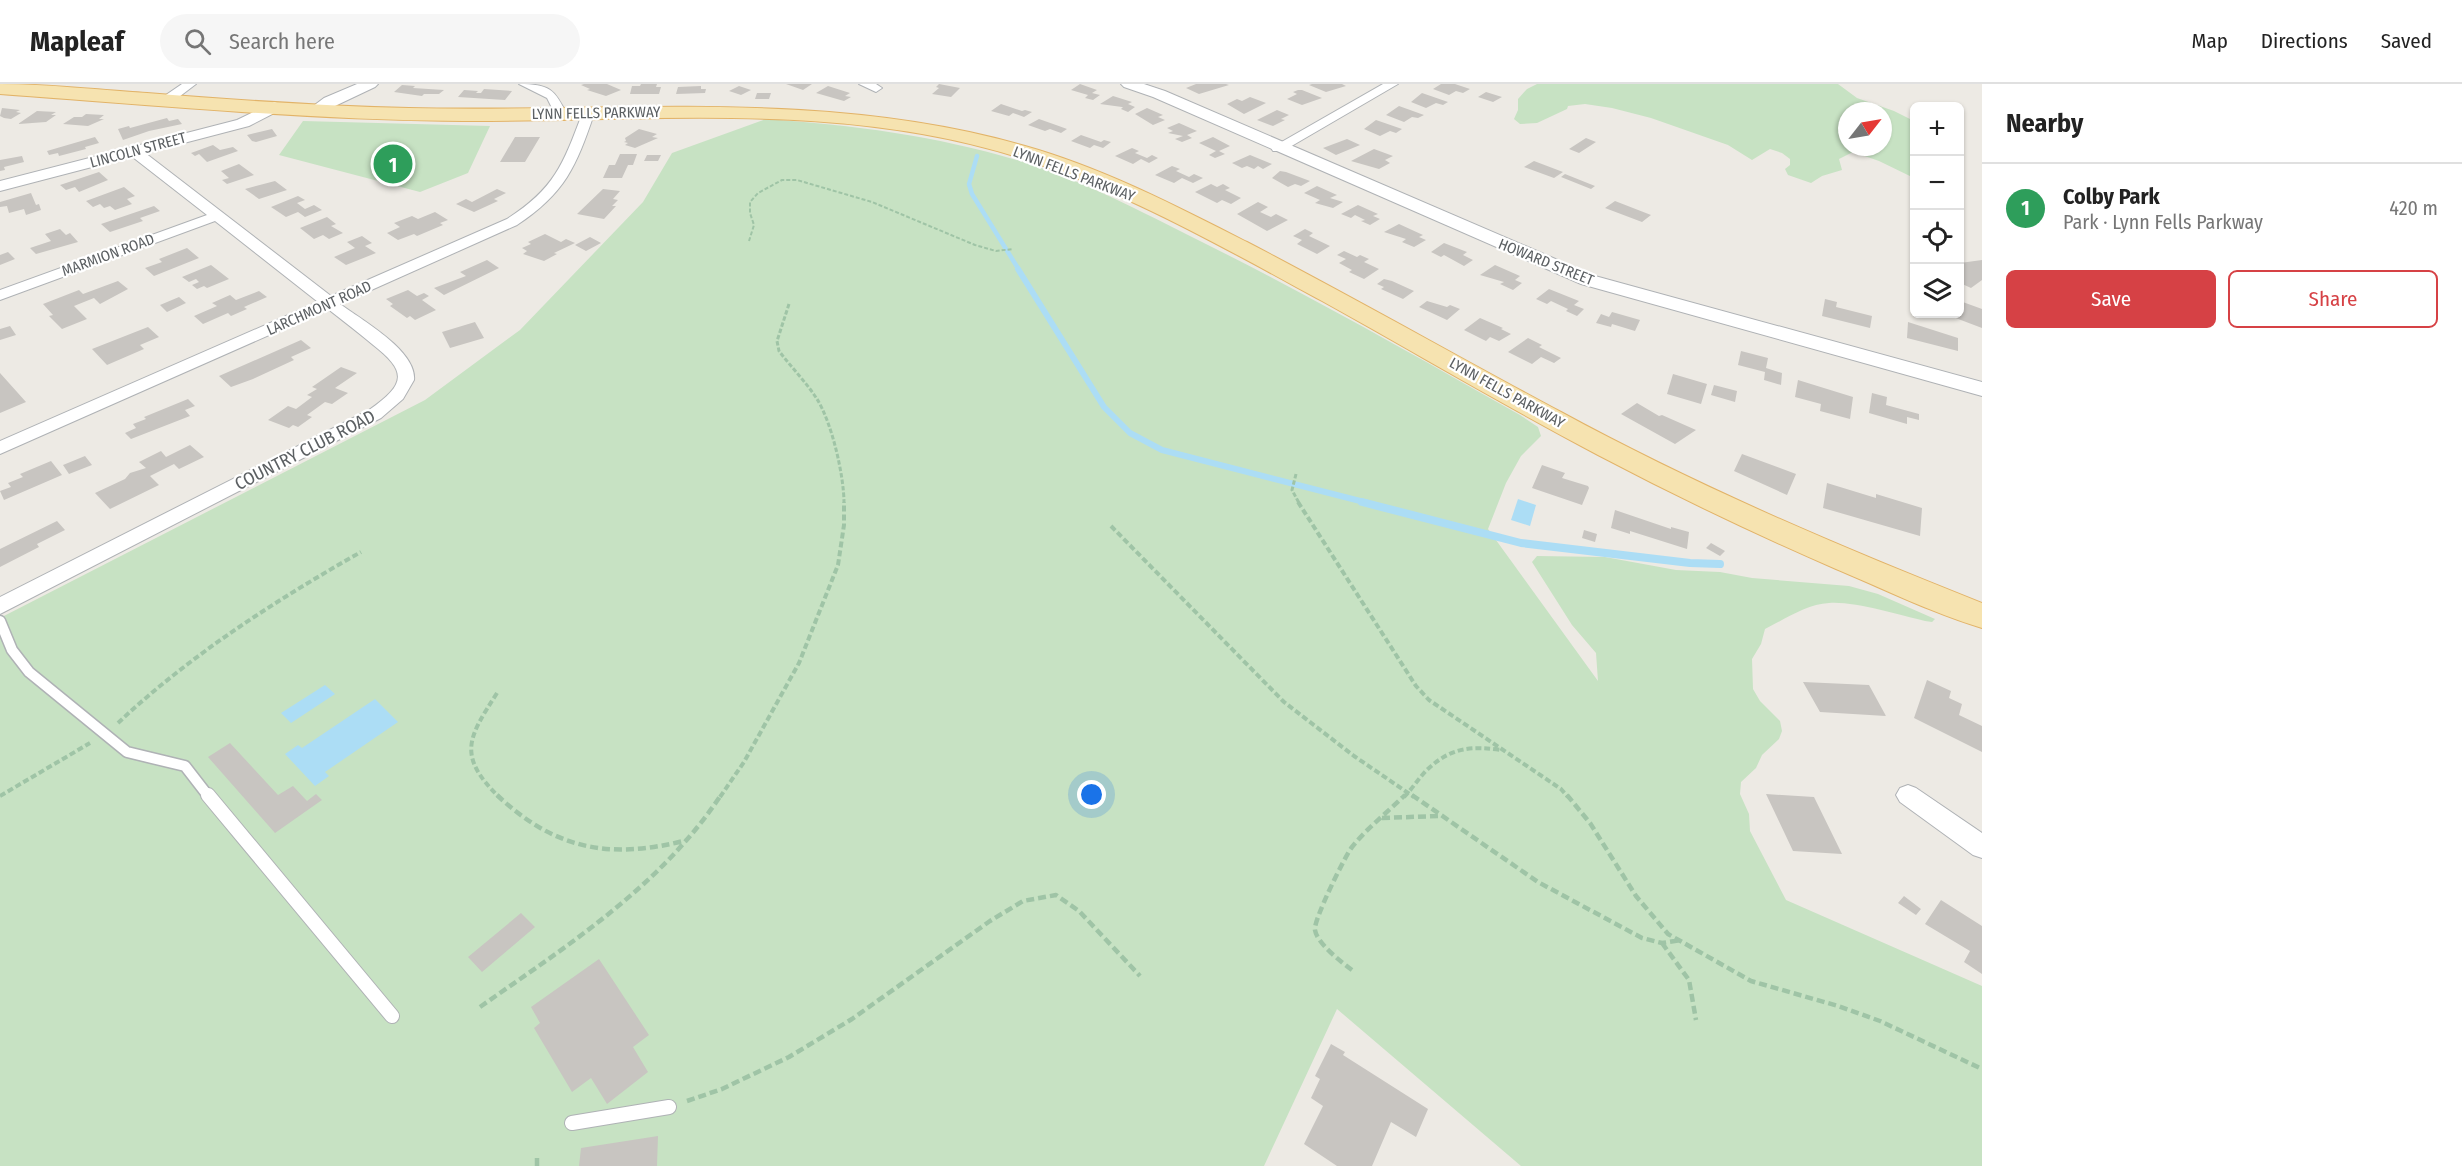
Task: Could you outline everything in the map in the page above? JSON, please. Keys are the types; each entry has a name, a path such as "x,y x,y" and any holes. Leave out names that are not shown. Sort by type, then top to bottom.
{"main road":[{"name":"LYNN FELLS PARKWAY","path":"0,88 316,110 455,115 726,111 843,117 952,134 1056,163 1163,209 1273,265 1558,422 1690,491 1802,543 1982,616"}],"street":[{"path":"167,100 190,84"},
{"path":"316,110 330,100 370,84"},
{"path":"525,84 553,98 561,115"},
{"name":"HOWARD STREET","path":"1129,84 1167,98 1521,252 1612,288 1982,389"},
{"path":"1278,148 1392,84"},
{"name":"LINCOLN STREET","path":"0,186 247,121 274,107"},
{"name":"LARCHMONT ROAD","path":"0,448 489,233 532,209 548,196 563,177 588,114"},
{"name":"COUNTRY CLUB ROAD","path":"0,606 356,424 390,403 401,391 406,380 405,364 398,355 135,152"},
{"name":"MARMION ROAD","path":"0,295 216,216"},
{"path":"1908,795 1982,847"}],"lane":[{"path":"0,621 12,650 23,666 127,752 185,766 248,846 392,1016"},
{"path":"572,1123 618,1118 669,1107"}],"path":[{"path":"749,241 754,225 750,213 750,202 768,187 789,179 872,202 975,244 1000,251 1013,249"},
{"path":"480,1007 595,926 637,892 688,840 703,823 744,762 799,663 838,565 844,525 844,490 830,431 818,400 779,351 777,341 789,304"},
{"path":"1296,474 1292,489 1416,686 1429,700 1561,789 1590,823 1635,896 1668,934 1751,981 1838,1006 1880,1021 1982,1069"},
{"path":"1111,526 1284,702 1407,794 1538,882 1642,938 1662,943 1682,940"},
{"path":"0,796 105,734 154,689 200,655 327,571 362,552"},
{"path":"497,693 471,737 470,748 476,766 489,788 517,814 561,839 585,845 654,848 688,840"},
{"path":"1352,970 1322,944 1315,930 1317,916 1352,847 1407,794 1430,767 1452,753 1475,746 1504,751"},
{"path":"1382,818 1401,815 1439,816"},
{"path":"669,1107 722,1089 789,1057 852,1019 990,921 1023,902 1056,896 1079,911 1140,976"},
{"path":"1662,943 1689,980 1696,1020"},
{"path":"537,1158 537,1166"}],"green space":[{"path":"1537,84 1838,84 1857,98 1868,102 1838,102 1838,156 1845,156 1839,159 1842,170 1822,176 1811,183 1788,175 1785,169 1790,165 1790,159 1782,153 1770,149 1752,160 1728,145 1651,118 1612,108 1585,104 1568,106 1567,109 1537,123 1520,124 1514,119 1518,110 1518,99 1527,89"},
{"path":"1892,110 1910,119 1910,176 1865,156 1892,156"},
{"path":"766,119 863,128 926,138 989,152 1066,177 1133,207 1279,282 1360,325 1538,427 1541,436 1521,456 1506,483 1488,529 1598,681 1596,653 1572,625 1532,562 1537,556 1605,557 1676,570 1720,572 1752,578 1849,586 1878,594 1935,619 1932,622 1925,621 1864,606 1829,603 1804,609 1765,629 1761,644 1752,659 1753,689 1760,701 1780,721 1782,731 1779,739 1762,755 1756,768 1741,782 1740,794 1749,814 1750,831 1786,900 1982,986 1982,1166 1521,1166 1337,1009 1264,1166 0,1166 0,618 425,400 520,330 643,202 672,153"},
{"path":"303,121 490,126 468,173 420,192 279,155"}],"water":[{"path":"1518,499 1536,505 1530,526 1511,520"},
{"path":"325,685 335,694 291,723 281,713"},
{"path":"375,699 398,722 325,772 329,776 315,786 285,754 298,745 302,748"}],"building":[{"path":"607,84 621,90 606,96 587,90 590,89 581,85"},
{"path":"657,84 656,87 661,87 659,94 630,94 632,86"},
{"path":"786,84 812,84 803,90"},
{"path":"939,84 960,88 951,97 932,94 939,88 936,87"},
{"path":"1080,84 1097,90 1092,93 1100,95 1093,100 1085,98 1088,95 1071,90"},
{"path":"1196,84 1229,85 1199,94 1186,88"},
{"path":"1441,84 1455,84 1470,89 1463,93 1456,91 1449,95 1433,89"},
{"path":"402,85 444,90 439,94 422,96 394,92"},
{"path":"1309,85 1346,86 1326,92"},
{"path":"701,86 701,89 706,89 705,93 676,94 678,87"},
{"path":"739,86 751,90 741,95 729,91"},
{"path":"828,86 850,93 845,96 851,97 844,101 816,93"},
{"path":"484,89 512,91 505,100 458,97 464,90 481,93"},
{"path":"1298,90 1322,98 1302,105 1287,99 1297,94 1293,92"},
{"path":"1486,92 1502,97 1493,102 1478,97"},
{"path":"757,93 771,93 769,99 755,99"},
{"path":"1422,93 1448,102 1443,105 1436,103 1426,108 1411,102"},
{"path":"1113,96 1132,102 1128,104 1135,107 1128,112 1121,109 1123,107 1100,104"},
{"path":"1250,97 1266,103 1244,114 1227,104 1237,99 1242,101"},
{"path":"1001,104 1032,112 1024,117 1013,113 1009,116 991,111"},
{"path":"1399,106 1424,115 1418,118 1412,117 1404,122 1386,115"},
{"path":"2,108 20,110 16,112 21,113 11,119 4,118 0,116"},
{"path":"1147,108 1163,115 1158,117 1165,120 1153,125 1135,114"},
{"path":"1277,110 1289,115 1281,119 1285,120 1273,126 1257,120"},
{"path":"37,111 56,112 51,115 56,115 46,122 18,124"},
{"path":"86,114 104,115 99,119 104,119 88,126 63,124 74,117 82,117"},
{"path":"167,118 169,121 178,119 182,124 149,131 123,140 118,129 129,126 130,128"},
{"path":"1039,119 1067,129 1061,133 1050,129 1045,131 1028,125"},
{"path":"1376,120 1402,129 1396,133 1390,131 1380,136 1364,129"},
{"path":"1179,123 1197,131 1187,135 1192,138 1182,142 1175,139 1183,136 1168,133 1173,131 1167,128"},
{"path":"272,129 277,136 256,142 247,135"},
{"path":"639,129 657,134 652,137 658,138 635,148 625,145 628,143 624,142 625,138"},
{"path":"1081,135 1101,142 1104,140 1111,142 1103,148 1094,145 1090,148 1071,141"},
{"path":"95,137 99,143 85,147 86,149 59,156 58,153 49,155 47,151"},
{"path":"515,137 540,137 525,162 500,162"},
{"path":"1213,137 1230,146 1219,151 1225,154 1215,158 1209,155 1216,151 1199,143"},
{"path":"1586,138 1596,142 1579,153 1569,149"},
{"path":"1347,139 1360,145 1336,155 1323,148"},
{"path":"213,145 220,150 233,147 238,151 207,162 199,154 195,156 191,153"},
{"path":"1132,148 1139,151 1135,153 1147,158 1152,155 1158,158 1149,163 1141,159 1133,164 1115,156"},
{"path":"1374,149 1393,156 1385,160 1390,163 1379,169 1351,161"},
{"path":"620,154 637,154 633,165 628,165 622,178 603,178 609,165 615,165"},
{"path":"647,155 661,155 658,161 644,161"},
{"path":"1250,155 1272,164 1263,169 1258,166 1254,169 1247,166 1242,168 1232,163"},
{"path":"22,156 24,162 4,167 5,170 0,171 0,160"},
{"path":"1534,161 1563,172 1554,178 1524,167"},
{"path":"239,164 254,175 227,184 222,180 229,178 221,171"},
{"path":"1172,166 1180,169 1176,171 1189,177 1194,174 1203,178 1193,183 1182,178 1174,183 1155,175"},
{"path":"1280,171 1310,181 1301,186 1295,184 1288,187 1272,178"},
{"path":"99,172 108,180 79,192 75,187 66,190 60,185"},
{"path":"1565,174 1595,186 1591,189 1561,177"},
{"path":"275,181 287,190 259,199 245,189"},
{"path":"1211,184 1217,187 1223,184 1230,188 1225,190 1241,198 1231,204 1222,200 1217,203 1195,192"},
{"path":"1317,186 1337,195 1330,198 1343,202 1333,208 1315,203 1320,200 1304,193"},
{"path":"124,187 135,196 127,199 132,204 115,210 110,206 104,208 100,204 93,207 86,201"},
{"path":"497,189 506,193 494,199 498,201 474,212 456,204 466,199 472,202"},
{"path":"603,189 620,191 613,199 618,200 612,206 616,206 604,219 577,214"},
{"path":"31,193 41,210 26,215 24,209 9,213 7,206 0,207 0,202"},
{"path":"298,196 305,200 297,203 305,209 314,205 322,210 305,217 298,212 286,217 271,207"},
{"path":"1615,201 1651,215 1642,222 1605,208"},
{"path":"1258,202 1268,207 1260,212 1271,217 1276,214 1288,220 1267,231 1237,214"},
{"path":"1358,205 1378,214 1373,216 1380,219 1370,225 1355,215 1351,218 1341,214"},
{"path":"154,206 160,211 140,218 143,221 110,232 101,224"},
{"path":"435,212 448,220 440,223 443,225 417,236 414,234 398,240 387,233 400,227 394,223 412,216 418,219"},
{"path":"327,217 336,224 331,226 343,233 329,239 323,235 314,239 300,228"},
{"path":"1399,224 1423,235 1419,237 1426,240 1414,247 1402,242 1406,239 1384,232"},
{"path":"60,229 66,235 70,233 78,242 36,254 30,248 51,241 45,234"},
{"path":"1305,229 1313,233 1309,236 1330,246 1317,254 1297,244 1302,240 1293,236"},
{"path":"545,234 561,242 566,239 575,243 554,253 557,254 544,261 523,254 527,251 522,248 531,244 528,242"},
{"path":"362,236 372,243 365,246 376,253 346,265 334,257 355,248 347,242"},
{"path":"590,237 601,243 586,251 575,245"},
{"path":"1444,243 1467,252 1463,255 1473,260 1464,266 1444,255 1441,257 1431,252"},
{"path":"187,248 199,258 154,276 145,268 162,262 159,259"},
{"path":"1344,251 1369,259 1364,262 1379,269 1364,279 1349,272 1352,270 1339,263 1346,259 1337,255"},
{"path":"8,252 15,259 0,265 0,255"},
{"path":"487,260 499,268 444,295 434,288 466,276 460,272"},
{"path":"1982,260 1982,280 1971,288 1964,285 1964,262"},
{"path":"211,265 229,279 207,288 204,286 197,289 192,285 199,282 196,279 189,282 182,277"},
{"path":"1495,265 1520,276 1515,280 1522,283 1513,290 1500,284 1504,282 1480,275"},
{"path":"1384,279 1414,291 1403,299 1381,289 1384,287 1377,284"},
{"path":"118,281 128,289 100,304 94,298 74,306 87,319 62,329 49,316 53,315 43,304 79,290 83,294"},
{"path":"1549,289 1579,301 1574,305 1584,309 1577,316 1551,301 1547,304 1536,299"},
{"path":"408,290 417,296 424,293 429,296 422,300 436,310 415,320 410,316 407,318 390,306 393,304 386,299"},
{"path":"259,291 267,297 244,307 247,309 231,316 228,313 203,324 194,316 217,306 212,303 230,295 236,300"},
{"path":"179,297 186,303 167,312 160,305"},
{"path":"1825,299 1837,302 1836,307 1872,316 1870,328 1822,316"},
{"path":"1427,301 1460,309 1447,320 1419,307"},
{"path":"1964,302 1982,309 1982,328 1956,318 1964,318"},
{"path":"1612,312 1640,320 1635,331 1612,324 1611,327 1596,323 1601,314 1609,317"},
{"path":"1480,318 1511,334 1499,341 1490,337 1486,341 1464,330"},
{"path":"475,322 484,338 450,348 442,332"},
{"path":"1908,322 1958,338 1958,351 1907,338"},
{"path":"10,326 16,335 0,340 0,329"},
{"path":"148,327 159,337 140,345 144,349 107,365 92,349"},
{"path":"1528,338 1542,345 1539,347 1561,358 1554,363 1541,357 1532,364 1508,352"},
{"path":"301,340 311,348 291,357 294,360 253,379 231,387 219,376"},
{"path":"1741,351 1768,358 1766,368 1782,373 1781,385 1764,380 1765,372 1738,365"},
{"path":"341,367 357,373 335,388 348,393 332,404 325,402 307,415 312,417 298,427 293,425 289,428 268,420 288,406 296,409 312,397 307,395 317,389 312,387"},
{"path":"0,373 26,402 0,413"},
{"path":"1673,374 1707,384 1701,404 1667,394"},
{"path":"1798,380 1853,397 1850,419 1820,411 1821,404 1795,397"},
{"path":"1714,385 1737,391 1735,402 1711,395"},
{"path":"1872,393 1887,397 1886,405 1919,414 1919,420 1907,417 1907,424 1869,413"},
{"path":"188,399 195,406 185,410 190,416 131,439 125,433 136,428 133,424 146,419 144,417"},
{"path":"1637,403 1659,416 1662,415 1696,430 1675,444 1621,414"},
{"path":"190,445 204,457 179,469 174,464 150,476 159,485 110,509 95,493 125,479 130,473 146,468 139,462 161,451 166,457"},
{"path":"1742,454 1796,474 1787,495 1734,471"},
{"path":"85,456 92,465 69,474 63,465"},
{"path":"51,461 62,475 4,500 0,491 11,487 8,483 23,477 20,474"},
{"path":"1542,465 1565,473 1562,478 1588,486 1582,505 1532,488"},
{"path":"1827,483 1876,498 1876,494 1922,508 1920,536 1823,508"},
{"path":"1615,510 1671,529 1671,527 1689,532 1687,549 1630,531 1630,534 1611,528"},
{"path":"57,521 65,530 37,544 39,547 0,567 0,549"},
{"path":"1584,530 1597,534 1595,542 1582,538"},
{"path":"1711,543 1725,551 1720,556 1706,548"},
{"path":"1927,680 1951,691 1949,698 1962,704 1959,715 1982,726 1982,752 1914,718"},
{"path":"1803,682 1869,685 1886,716 1820,712"},
{"path":"230,743 278,795 293,786 307,801 316,794 322,800 275,833 208,757"},
{"path":"1766,794 1814,797 1842,854 1793,851"},
{"path":"1904,896 1921,909 1916,915 1898,903"},
{"path":"1941,900 1982,926 1982,974 1964,962 1970,951 1925,924"},
{"path":"521,913 535,927 482,972 468,957"},
{"path":"599,959 649,1035 633,1047 648,1072 607,1104 591,1078 572,1092 534,1028 540,1023 531,1007"},
{"path":"1331,1044 1345,1052 1343,1055 1428,1109 1416,1137 1391,1122 1372,1166 1337,1166 1304,1144 1323,1106 1311,1098 1320,1079 1315,1076"},
{"path":"658,1136 657,1166 579,1166 581,1148"}],"waterway":[{"path":"977,156 969,184 972,194 1019,270"},
{"path":"1018,269 1104,407 1130,433 1162,450 1368,503"},
{"path":"1362,502 1521,543 1690,563 1720,564"}],"place":[{"name":"Colby Park","path":"393,164"}]}
